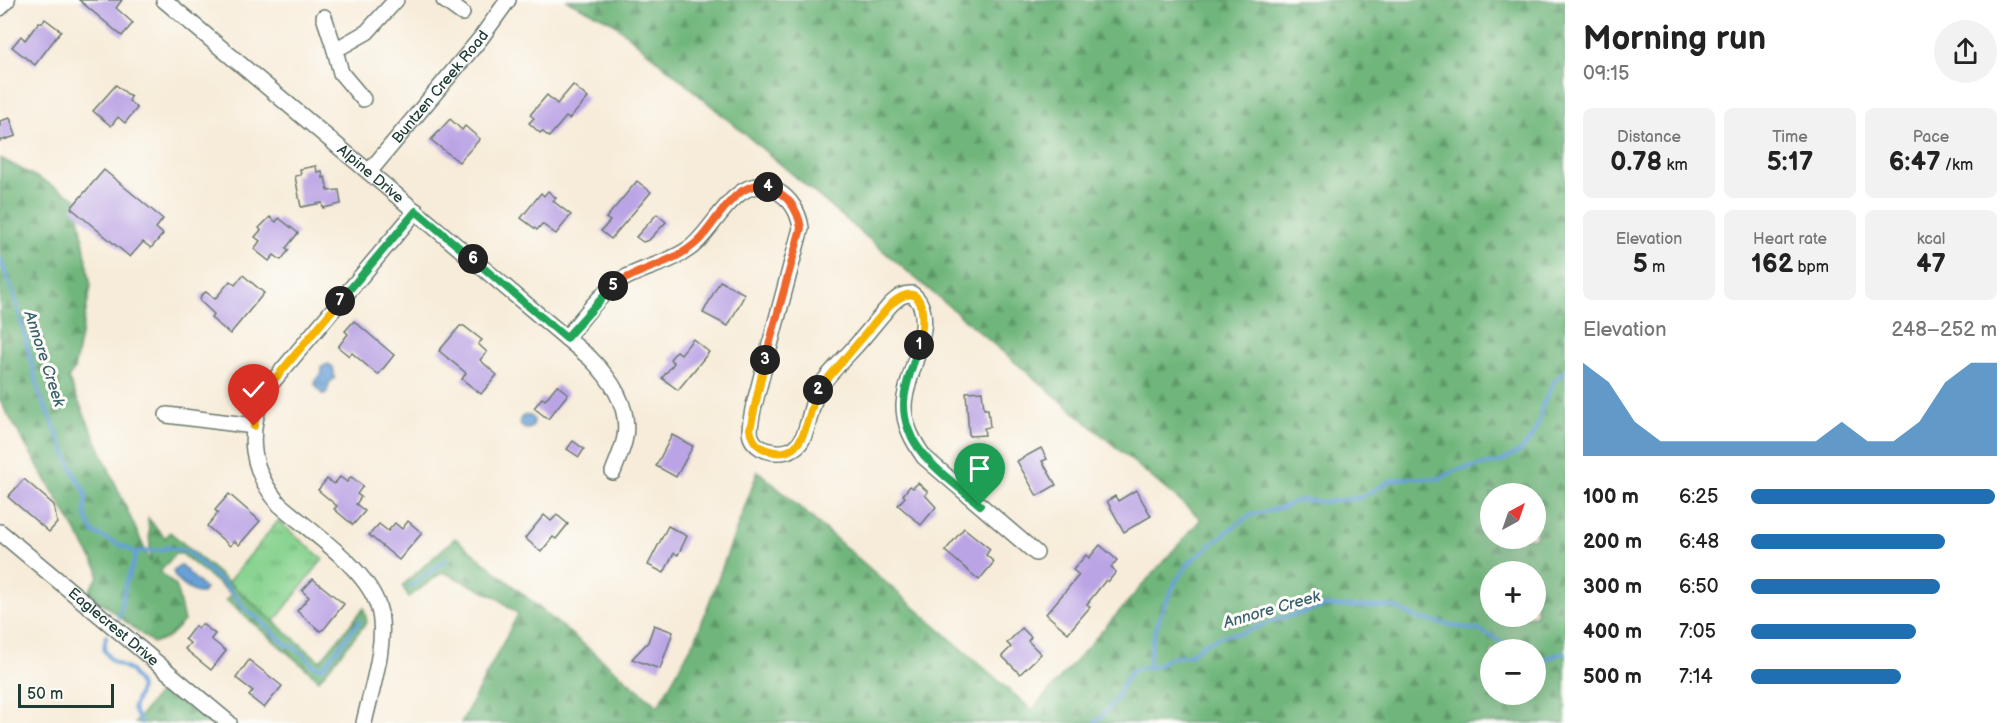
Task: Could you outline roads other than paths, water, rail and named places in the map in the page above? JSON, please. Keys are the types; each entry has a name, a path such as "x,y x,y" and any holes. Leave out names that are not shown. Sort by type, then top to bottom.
{"street":[{"path":"0,8 7,0"},
{"name":"Alpine Drive","path":"164,0 603,371 619,396 623,411 625,436 614,472"},
{"path":"335,50 367,32 396,0"},
{"path":"444,0 462,13"},
{"name":"Buntzen Creek Road","path":"369,172 480,39 508,0"},
{"path":"324,17 341,73 363,99"},
{"path":"566,338 614,285 673,258 698,241 738,193 756,186 772,188 783,194 792,205 799,217 801,228 753,409 750,429 752,438 762,448 771,451 782,452 796,447 804,434 814,400 828,377 891,304 906,294 912,294 921,303 922,310 922,332 904,404 905,419 912,437 924,457 1036,553"},
{"path":"364,723 380,651 379,607 372,591 352,566 270,494 262,481 254,458 254,426 258,406 264,392 416,211"},
{"path":"167,416 254,426"},
{"name":"Eaglecrest Drive","path":"0,532 229,723"}],"water":[{"path":"328,364 333,367 335,378 330,382 326,394 322,394 315,385 315,380 322,374 321,367"},
{"path":"524,415 530,415 534,422 530,429 524,429 520,425 520,419"},
{"path":"181,565 205,589 202,593 189,589 174,575 173,571"}],"waterway":[{"name":"Annore Creek","path":"0,258 14,295 40,395 76,477 86,493 85,512 88,523 94,533 135,552 119,617"},
{"path":"1148,668 1152,642 1161,613 1176,581 1190,562 1233,527 1251,515 1284,507 1299,500 1325,502 1360,498 1390,481 1405,478 1439,479 1457,470 1500,462 1521,451 1532,437 1539,423 1542,406 1554,382 1565,370"},
{"path":"135,552 162,550 167,547 189,553 228,588 248,612 258,618 285,644 295,648 309,659 311,664 322,668 360,621"},
{"path":"410,587 447,559"},
{"name":"Annore Creek","path":"1095,723 1115,701 1125,680 1133,670 1157,666 1169,658 1189,655 1206,643 1225,635 1242,633 1273,621 1325,606 1394,607 1419,619 1481,631 1496,639"},
{"name":"Annore Creek","path":"106,636 104,650 111,660 131,671 141,687 133,709 141,723"},
{"name":"Annore Creek","path":"1546,659 1565,652"}]}
